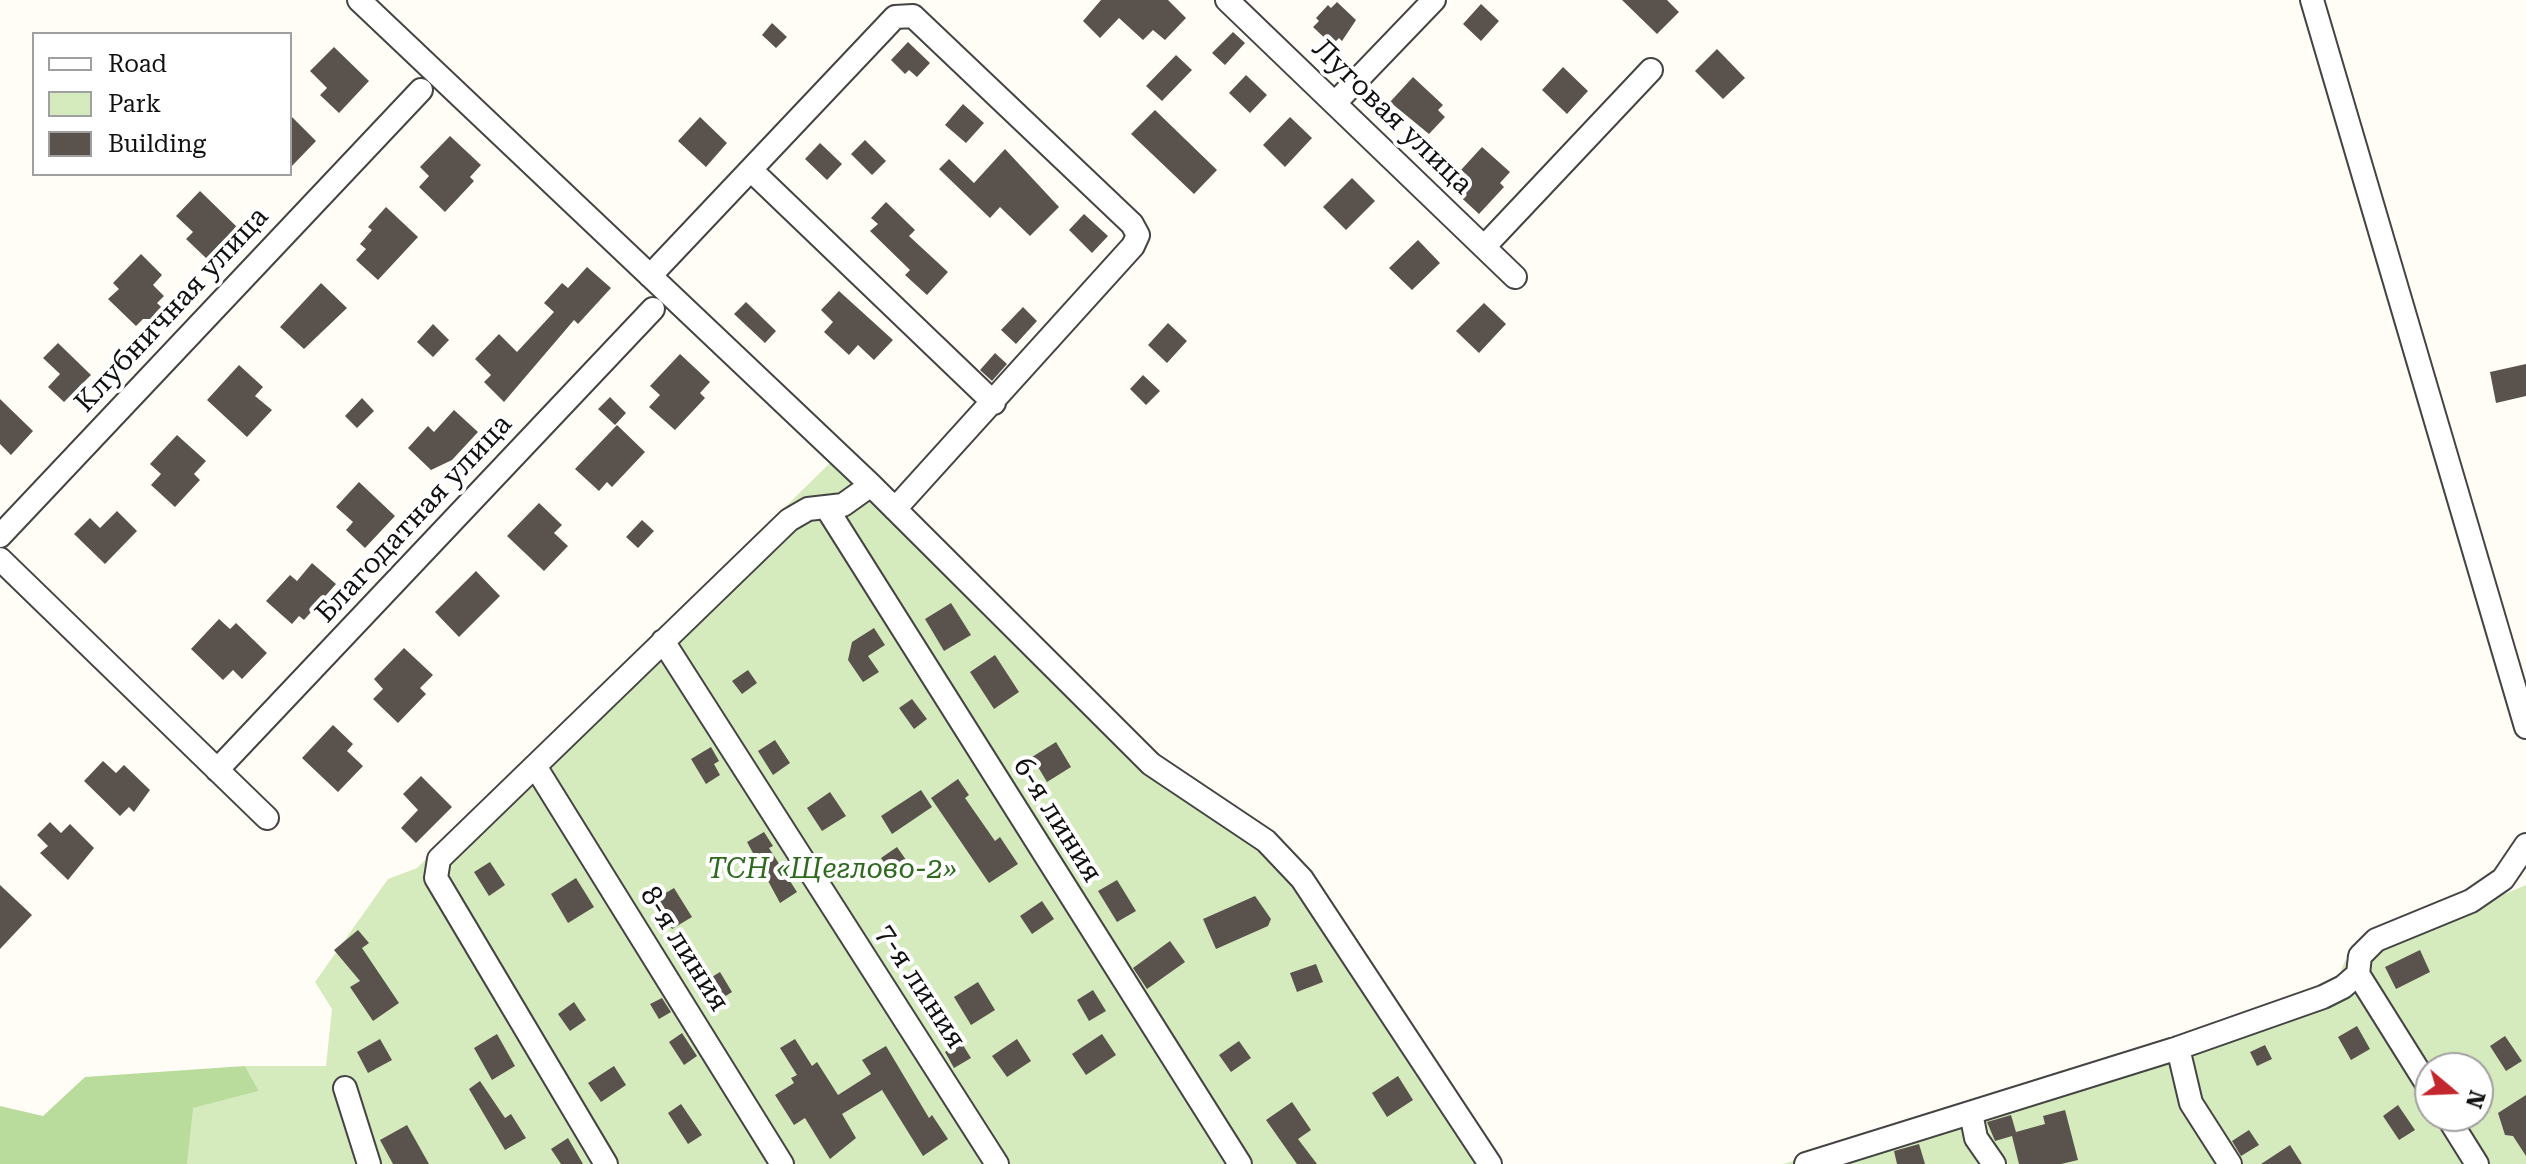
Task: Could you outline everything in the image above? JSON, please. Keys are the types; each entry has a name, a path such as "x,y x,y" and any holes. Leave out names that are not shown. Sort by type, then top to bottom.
{"street":[{"path":"359,0 871,485 1151,764 1266,841 1302,879 1490,1164"},
{"name":"Луговая улица","path":"1227,0 1515,277"},
{"path":"1335,103 1434,0"},
{"path":"2312,0 2526,727"},
{"path":"650,276 895,17 904,14 913,16 1121,213 1138,235 1133,246 895,509"},
{"path":"1484,247 1651,70"},
{"name":"Клубничная улица","path":"0,536 421,90"},
{"path":"751,170 994,403"},
{"name":"Благодатная улица","path":"217,770 653,309"},
{"path":"606,1164 436,878 439,859 789,520 808,509 843,505 871,485"},
{"name":"6-я линия","path":"826,507 1240,1164"},
{"path":"0,559 267,818"},
{"name":"7-я линия","path":"663,641 997,1164"},
{"name":"8-я линия","path":"535,766 782,1164"},
{"path":"2414,1063 2358,974 2360,956 2376,940 2471,901 2503,879 2526,845"},
{"path":"1806,1164 2178,1048 2323,997 2343,987 2358,974"},
{"path":"2178,1048 2191,1103 2230,1164"},
{"path":"345,1088 369,1164"},
{"path":"1971,1113 1976,1138 1994,1164"},
{"path":"2457,1132 2477,1164"}],"green space":[{"name":"ТСН «Щеглово-2»","path":"833,460 1146,770 1259,846 1296,884 1479,1164 187,1164 192,1108 259,1091 245,1066 326,1066 332,1009 315,982 388,879 417,868"},
{"path":"2526,885 2526,1164 1783,1164 2174,1042 2320,992 2337,980 2345,961"},
{"path":"245,1066 259,1091 193,1108 187,1164 0,1164 0,1106 43,1116 85,1077"}],"building":[{"path":"1101,0 1168,0 1186,18 1165,40 1153,30 1143,40 1119,18 1100,38 1083,21"},
{"path":"1622,0 1667,0 1679,12 1657,34"},
{"path":"1337,2 1356,20 1342,41 1339,38 1332,45 1313,27 1319,21 1316,18 1328,5 1331,8"},
{"path":"1481,4 1499,21 1481,41 1463,24"},
{"path":"772,23 787,37 776,48 762,35"},
{"path":"1233,32 1245,43 1225,65 1212,53"},
{"path":"908,42 930,63 917,77 909,70 905,74 891,60"},
{"path":"334,47 369,81 339,113 320,95 327,88 310,71"},
{"path":"1717,49 1745,78 1723,99 1695,71"},
{"path":"1176,55 1192,70 1162,101 1146,86"},
{"path":"1563,67 1588,91 1567,114 1542,90"},
{"path":"1246,75 1267,95 1250,113 1229,93"},
{"path":"1413,77 1443,105 1438,110 1445,117 1429,134 1390,102"},
{"path":"963,104 984,123 966,143 945,125"},
{"path":"1155,110 1217,170 1194,194 1131,134"},
{"path":"292,117 316,141 292,166"},
{"path":"700,117 727,143 706,167 678,141"},
{"path":"1290,117 1312,138 1285,167 1263,145"},
{"path":"450,136 481,165 470,177 474,181 445,212 419,187 429,176 420,167"},
{"path":"865,140 886,161 872,175 851,154"},
{"path":"820,143 842,164 827,180 805,159"},
{"path":"1482,147 1510,172 1500,183 1504,187 1479,214 1453,190 1467,175 1461,170"},
{"path":"1005,149 1059,207 1030,236 1000,207 990,218 939,169 949,159 974,183"},
{"path":"1352,178 1375,201 1346,230 1323,207"},
{"path":"200,191 237,227 206,258 186,239 193,232 176,216"},
{"path":"886,202 915,230 909,236 948,272 927,295 905,275 910,270 870,231 878,224 871,218"},
{"path":"386,207 418,237 378,280 356,260 366,249 360,244 372,230 368,227"},
{"path":"1084,214 1108,236 1092,253 1069,230"},
{"path":"1418,240 1440,263 1412,290 1389,268"},
{"path":"141,254 162,275 153,285 164,296 157,303 174,319 143,319 136,326 108,299 119,289 113,283"},
{"path":"587,267 611,288 578,324 574,320 504,402 484,382 491,375 475,359 499,334 517,352 554,312 544,303 562,283 568,288"},
{"path":"321,283 347,308 304,349 280,327"},
{"path":"839,291 893,340 874,360 858,345 849,355 824,332 833,322 821,310"},
{"path":"746,302 776,331 765,343 734,314"},
{"path":"1484,303 1506,324 1479,353 1456,331"},
{"path":"1023,307 1037,321 1016,344 1001,330"},
{"path":"1168,323 1187,341 1167,363 1148,345"},
{"path":"433,324 449,340 433,357 417,342"},
{"path":"58,343 91,375 64,402 48,387 60,374 43,358"},
{"path":"995,353 1007,364 992,381 980,370"},
{"path":"680,354 710,382 700,393 705,398 675,430 649,407 660,395 650,386"},
{"path":"2526,364 2526,396 2496,403 2490,372"},
{"path":"239,365 263,387 255,396 272,410 247,437 207,400"},
{"path":"1143,375 1160,391 1146,405 1130,389"},
{"path":"610,397 626,413 615,425 598,409"},
{"path":"362,398 374,411 357,428 345,416"},
{"path":"0,399 33,431 11,455 0,444"},
{"path":"454,410 478,432 452,460 431,470 408,448 428,426 434,432"},
{"path":"617,425 645,452 612,487 607,482 599,491 575,469"},
{"path":"177,435 206,461 194,474 200,480 175,507 151,485 161,474 150,464"},
{"path":"359,482 395,516 365,548 346,530 353,522 336,507"},
{"path":"539,503 562,525 554,533 568,546 544,571 507,536"},
{"path":"117,511 137,531 105,564 74,534 90,518 100,528"},
{"path":"642,520 654,531 638,548 626,537"},
{"path":"312,563 336,584 304,620 299,616 292,624 266,601 290,575 297,581"},
{"path":"476,571 500,596 459,637 435,612"},
{"path":"951,603 971,635 944,651 925,619"},
{"path":"219,619 230,629 236,623 267,653 242,679 233,670 223,680 191,649"},
{"path":"874,628 885,645 868,656 879,672 863,682 848,660 852,642"},
{"path":"404,648 433,675 420,688 426,694 398,723 373,699 383,689 374,679"},
{"path":"995,655 1019,692 994,709 970,672"},
{"path":"748,670 757,683 742,694 732,681"},
{"path":"912,699 927,719 914,729 899,708"},
{"path":"333,725 353,744 347,751 363,766 338,792 302,758"},
{"path":"775,740 790,763 773,775 758,751"},
{"path":"1056,742 1071,767 1047,782 1032,757"},
{"path":"711,747 719,761 714,764 720,775 706,784 691,759"},
{"path":"103,761 116,773 124,765 150,790 134,812 129,807 120,816 84,781"},
{"path":"421,776 452,807 416,843 401,828 418,810 403,794"},
{"path":"958,779 969,795 965,798 995,841 1000,837 1018,864 989,883 931,798"},
{"path":"921,790 932,807 892,834 881,816"},
{"path":"830,792 846,816 822,831 807,808"},
{"path":"50,822 61,833 70,824 94,848 68,880 40,853 48,846 37,835"},
{"path":"764,832 773,846 769,848 797,892 780,903 747,842"},
{"path":"897,847 911,867 896,878 881,858"},
{"path":"490,862 505,885 489,896 474,872"},
{"path":"576,878 594,907 568,923 551,894"},
{"path":"1117,880 1136,911 1117,922 1098,891"},
{"path":"0,885 32,915 0,949"},
{"path":"674,888 692,917 672,929 654,900"},
{"path":"1255,896 1271,919 1268,926 1216,949 1203,919"},
{"path":"1042,901 1054,919 1032,934 1020,916"},
{"path":"358,930 369,943 362,948 399,1003 373,1021 350,987 360,981 334,950"},
{"path":"1170,941 1185,962 1147,989 1133,968"},
{"path":"2420,950 2430,972 2396,989 2385,967"},
{"path":"1316,964 1323,982 1297,992 1290,973"},
{"path":"720,972 732,992 719,1000 707,980"},
{"path":"978,982 995,1010 971,1025 954,997"},
{"path":"1093,990 1106,1011 1089,1021 1077,1000"},
{"path":"662,998 671,1012 659,1019 650,1004"},
{"path":"574,1002 586,1020 570,1031 558,1014"},
{"path":"2357,1026 2370,1049 2351,1060 2338,1037"},
{"path":"682,1033 697,1056 684,1065 669,1042"},
{"path":"497,1034 515,1066 492,1080 474,1048"},
{"path":"1102,1034 1116,1055 1086,1075 1072,1054"},
{"path":"2505,1036 2522,1061 2506,1071 2490,1046"},
{"path":"380,1039 392,1060 368,1073 357,1052"},
{"path":"795,1039 812,1066 817,1062 838,1095 871,1074 862,1060 886,1046 929,1118 932,1115 948,1139 923,1156 882,1090 842,1114 856,1138 830,1159 805,1118 794,1125 775,1095 794,1083 791,1078 797,1075 780,1048"},
{"path":"1017,1039 1031,1061 1007,1077 992,1056"},
{"path":"1239,1041 1251,1058 1231,1072 1219,1055"},
{"path":"961,1042 971,1058 954,1068 945,1052"},
{"path":"2265,1045 2272,1059 2257,1066 2250,1052"},
{"path":"614,1066 626,1085 601,1102 588,1083"},
{"path":"1398,1076 1413,1100 1387,1117 1372,1093"},
{"path":"480,1081 505,1118 511,1114 526,1138 505,1150 469,1089"},
{"path":"2526,1095 2526,1156 2513,1136 2505,1135 2498,1113"},
{"path":"1292,1102 1311,1130 1298,1139 1317,1164 1297,1164 1266,1120"},
{"path":"681,1104 702,1135 688,1144 668,1113"},
{"path":"2398,1105 2414,1131 2399,1140 2383,1116"},
{"path":"2065,1110 2078,1160 2061,1164 2019,1164 2012,1136 1995,1141 1987,1122 2011,1115 2016,1132 2045,1124 2043,1116"},
{"path":"407,1125 429,1164 393,1164 380,1140"},
{"path":"2249,1130 2259,1145 2241,1156 2232,1141"},
{"path":"568,1138 583,1164 561,1164 551,1149"},
{"path":"1919,1144 1925,1164 1897,1164 1894,1151"},
{"path":"2290,1145 2302,1164 2261,1164"}]}
